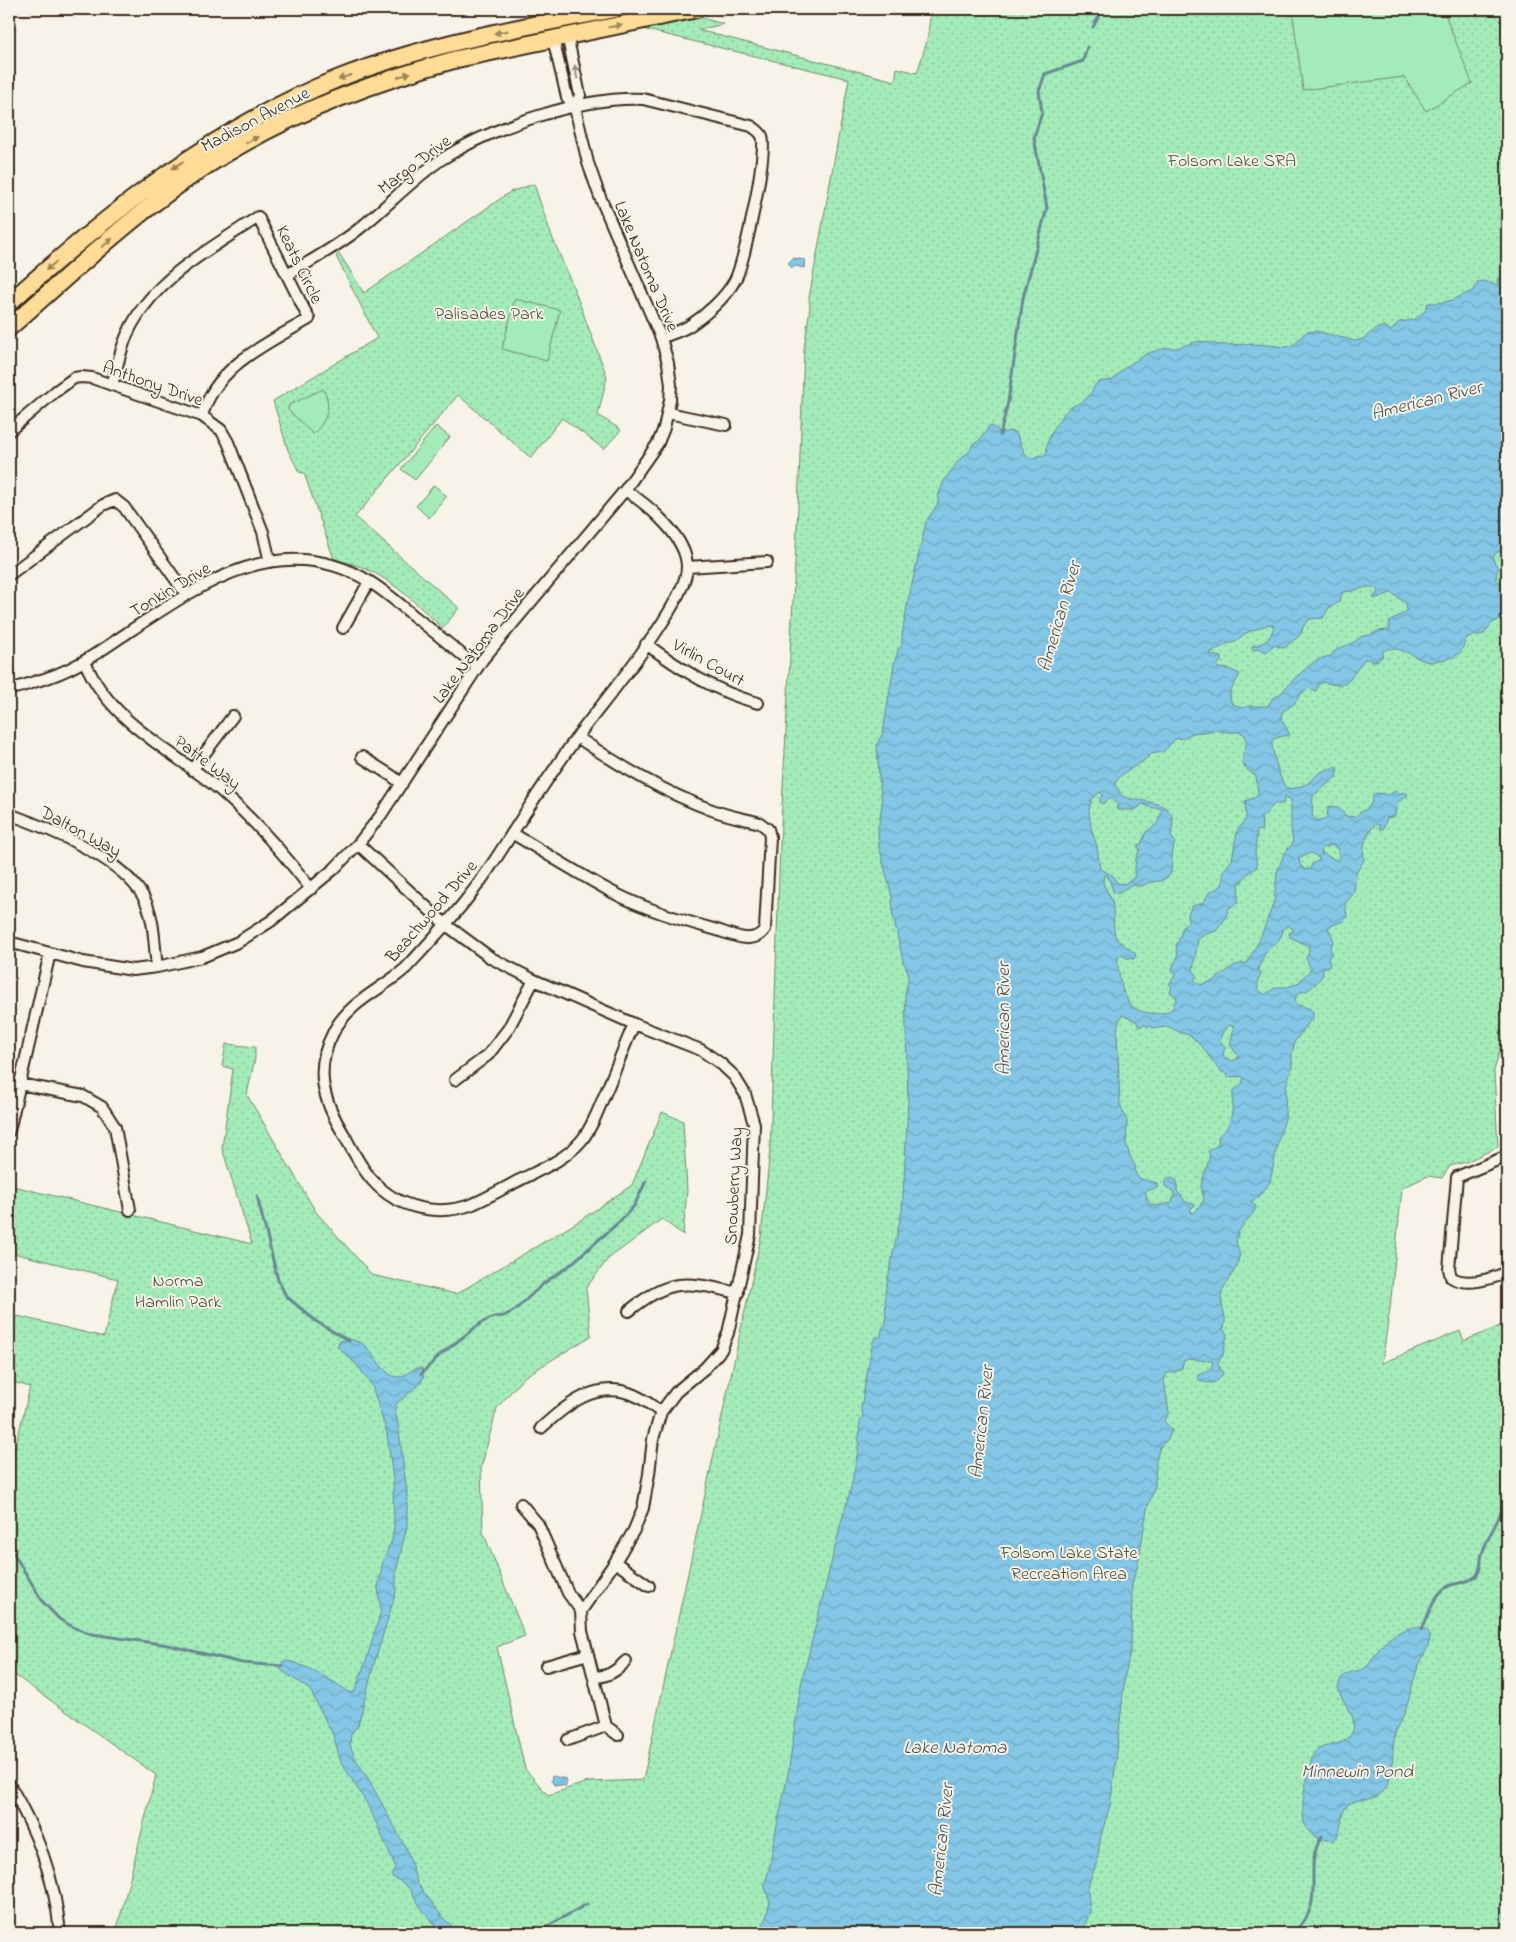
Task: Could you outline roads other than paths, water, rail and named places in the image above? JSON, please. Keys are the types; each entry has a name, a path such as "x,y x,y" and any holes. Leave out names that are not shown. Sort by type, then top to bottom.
{"main road":[{"name":"Madison Avenue","path":"9,303 123,205 177,166 258,117 338,79 413,54 554,15 615,9"},
{"name":"Madison Avenue","path":"9,328 91,256 163,198 227,153 277,126 349,94 457,59 696,9"},
{"path":"554,15 560,37"}],"street":[{"name":"Lake Natoma Drive","path":"560,37 580,95 574,108"},
{"name":"Lake Natoma Drive","path":"9,942 50,954 108,967 133,970 202,957 238,942 271,921 334,869 358,844 402,784 477,667 512,622 625,490 658,443 668,413 671,385 668,363 661,338 600,197 588,163 574,108 567,97 560,37"},
{"name":"Margo Drive","path":"287,275 360,228 441,159 492,133 574,108 624,98 643,99 751,126 762,136 763,141 757,189 746,247 735,279 724,295 704,314 688,326 661,338"},
{"name":"Keats Circle","path":"112,385 126,337 140,311 155,294 199,257 258,217 309,319 233,366 214,389 202,416"},
{"name":"Anthony Drive","path":"9,431 74,378 92,378 202,416 221,430 228,442 263,532 270,562"},
{"path":"668,413 726,425"},
{"path":"625,490 661,520 678,539 684,552 687,566 767,562"},
{"path":"9,575 103,505 115,500 124,507 186,594"},
{"name":"Tonkin Drive","path":"9,689 56,676 85,662 186,594 235,570 270,562 296,560 322,563 350,572 369,582 388,594 477,667"},
{"name":"Beachwood Drive","path":"634,1024 592,1124 570,1152 466,1206 438,1211 420,1209 402,1203 386,1193 372,1180 334,1119 323,1086 324,1058 330,1039 344,1016 356,1004 394,979 406,968 486,874 577,737 679,596 687,566"},
{"path":"343,628 369,582"},
{"name":"Virlin Court","path":"646,644 683,670 718,690 758,703"},
{"name":"Patte Way","path":"85,662 101,692 118,713 134,727 219,789 239,807 311,889"},
{"path":"192,770 233,716"},
{"path":"512,833 611,892 641,905 684,921 751,939 762,935 765,929 770,837 765,827 760,823 713,810 655,786 613,762 577,737"},
{"path":"362,757 402,784"},
{"name":"Dalton Way","path":"9,814 63,836 109,862 133,881 146,901 151,916 157,967"},
{"name":"Snowberry Way","path":"358,844 445,924 491,958 534,980 634,1024 700,1050 720,1064 734,1076 745,1094 754,1124 750,1235 728,1333 721,1350 705,1368 676,1392 661,1412 653,1439 643,1508 634,1530 615,1562 581,1611"},
{"path":"9,1131 14,1084 50,954"},
{"path":"455,1080 488,1055 508,1029 534,980"},
{"path":"14,1084 83,1096 96,1102 108,1113 115,1127 130,1210"},
{"path":"1507,1156 1457,1177 1449,1270 1451,1277 1468,1281 1487,1279 1507,1272"},
{"path":"629,1311 648,1295 664,1288 681,1284 738,1293"},
{"path":"541,1428 576,1399 595,1392 616,1390 630,1394 661,1412"},
{"path":"521,1504 538,1524 568,1594 581,1611 582,1631 606,1726 618,1735"},
{"path":"615,1562 649,1586"},
{"path":"546,1666 588,1654"},
{"path":"595,1677 602,1677 616,1672 626,1661"},
{"path":"568,1740 606,1726"},
{"path":"9,1784 24,1810 42,1849 58,1907 60,1933"}],"water":[{"path":"793,258 805,260 804,268 796,266 792,268 788,263"},
{"name":"Lake Natoma","path":"1498,278 1501,278 1507,284 1507,548 1496,553 1493,557 1494,562 1499,568 1496,579 1507,585 1505,589 1507,592 1507,616 1492,623 1484,634 1467,637 1461,651 1452,658 1428,662 1400,650 1389,649 1383,651 1382,657 1377,661 1365,659 1345,684 1323,682 1318,685 1316,691 1308,688 1295,703 1282,712 1281,719 1290,735 1272,740 1276,765 1286,788 1292,789 1307,784 1319,773 1334,767 1338,769 1336,777 1313,796 1312,815 1317,821 1327,818 1328,807 1331,806 1338,808 1346,816 1355,817 1369,807 1373,795 1376,793 1389,795 1396,790 1397,793 1407,793 1408,795 1397,803 1395,816 1387,818 1383,829 1380,829 1380,825 1376,824 1367,836 1364,845 1364,860 1356,873 1354,893 1345,904 1347,916 1343,921 1328,927 1334,941 1330,948 1332,954 1328,958 1330,966 1322,968 1323,975 1315,984 1310,989 1299,992 1295,998 1296,1004 1313,1012 1313,1017 1295,1041 1292,1067 1286,1087 1285,1119 1279,1137 1270,1182 1258,1198 1251,1201 1256,1207 1237,1236 1238,1263 1222,1292 1221,1302 1225,1321 1223,1329 1227,1334 1223,1355 1218,1362 1223,1373 1215,1382 1201,1381 1198,1379 1198,1375 1209,1371 1213,1363 1212,1361 1188,1359 1183,1362 1182,1368 1176,1372 1167,1373 1164,1380 1169,1412 1164,1421 1172,1430 1168,1439 1160,1447 1156,1460 1155,1486 1147,1509 1139,1559 1132,1585 1131,1648 1125,1675 1114,1778 1097,1862 1089,1883 1090,1911 1082,1933 758,1933 765,1922 770,1902 765,1882 788,1774 801,1685 851,1488 858,1450 860,1422 863,1415 861,1407 873,1341 876,1337 881,1337 882,1329 886,1323 885,1293 902,1210 908,1102 905,994 908,972 903,961 893,916 892,897 879,846 878,830 882,804 877,744 883,733 894,664 898,650 902,645 907,606 926,522 938,503 938,496 945,479 960,459 970,451 973,444 979,441 990,425 1000,432 1009,431 1016,433 1026,456 1034,458 1040,455 1045,456 1048,441 1066,411 1087,398 1098,382 1113,380 1124,368 1148,353 1166,348 1176,348 1199,341 1221,345 1257,344 1287,347 1295,344 1306,332 1316,331 1355,341 1363,339 1376,329 1384,326 1391,331 1399,322 1414,320 1425,311 1428,303 1441,303 1457,298 1474,290 1478,282 1484,281 1498,286","holes":["1374,587 1378,589 1373,597 1374,599 1391,593 1406,603 1407,611 1389,622 1389,630 1377,631 1371,635 1362,636 1353,643 1337,649 1331,656 1314,662 1280,694 1272,699 1268,706 1242,708 1231,703 1230,692 1240,674 1228,669 1218,668 1221,657 1211,655 1210,653 1235,642 1244,634 1269,624 1274,626 1271,635 1261,644 1252,646 1252,650 1261,649 1266,652 1274,645 1284,648 1300,635 1304,625 1310,619 1323,618 1329,608 1339,602 1343,592","1207,731 1240,732 1245,735 1244,766 1256,776 1258,794 1256,797 1245,801 1246,819 1237,831 1232,860 1223,871 1223,884 1217,889 1210,891 1203,903 1192,906 1188,914 1188,922 1183,928 1176,945 1178,956 1172,968 1175,976 1169,984 1172,987 1170,992 1177,998 1172,1009 1161,1013 1143,1012 1132,1006 1125,997 1119,976 1118,958 1121,955 1134,959 1136,954 1116,939 1112,902 1104,886 1103,879 1104,875 1108,876 1113,891 1118,894 1130,885 1142,886 1150,882 1161,881 1170,875 1175,842 1171,836 1173,821 1171,814 1166,808 1152,802 1122,796 1115,784 1122,775 1151,754 1163,752 1175,739","1100,792 1103,795 1100,798 1100,803 1103,804 1108,799 1112,799 1118,805 1116,808 1118,810 1135,810 1143,804 1152,808 1160,808 1162,811 1157,824 1146,832 1141,844 1137,845 1140,849 1136,858 1134,878 1124,884 1117,883 1113,876 1100,869 1089,811 1091,800","1285,796 1291,800 1293,843 1284,854 1277,872 1274,902 1260,939 1247,963 1235,965 1213,981 1201,985 1194,980 1197,975 1193,970 1198,939 1216,931 1225,919 1229,908 1238,903 1239,885 1257,865 1255,854 1257,831 1262,830 1261,816 1264,816 1274,804 1283,804","1331,845 1336,847 1339,860 1321,853 1322,849","1311,853 1320,860 1312,864 1310,869 1305,870 1300,865 1299,858","1288,925 1294,930 1289,933 1290,937 1309,946 1306,958 1311,969 1297,984 1287,987 1276,987 1263,994 1258,989 1258,981 1261,974 1258,969 1266,953 1279,940 1283,929","1122,1015 1136,1021 1139,1027 1144,1025 1156,1028 1169,1027 1190,1035 1203,1048 1220,1071 1229,1077 1240,1076 1244,1078 1242,1084 1233,1091 1230,1122 1224,1132 1219,1135 1218,1145 1208,1151 1210,1156 1201,1185 1204,1200 1195,1213 1190,1210 1195,1205 1184,1201 1177,1192 1177,1181 1171,1177 1165,1180 1165,1186 1174,1192 1171,1203 1155,1206 1150,1204 1146,1197 1146,1191 1157,1188 1157,1183 1141,1179 1136,1175 1135,1166 1126,1143 1127,1121 1120,1104 1117,1033","1228,1025 1234,1027 1230,1045 1239,1056 1238,1058 1233,1061 1225,1058 1223,1055 1225,1047 1220,1041 1222,1033"]},
{"path":"349,1339 364,1345 386,1371 393,1376 401,1377 414,1369 422,1368 424,1376 420,1384 396,1404 395,1412 407,1493 407,1526 396,1572 396,1592 358,1725 351,1734 350,1745 355,1758 408,1852 417,1883 444,1919 460,1933 443,1933 422,1909 408,1887 392,1877 395,1865 369,1807 341,1762 333,1735 310,1690 280,1669 283,1661 298,1664 354,1693 381,1611 378,1587 383,1561 392,1540 394,1527 393,1479 387,1433 372,1386 358,1366 337,1346 340,1341"},
{"name":"Minnewin Pond","path":"1414,1627 1427,1630 1430,1638 1417,1670 1404,1714 1397,1727 1389,1781 1378,1796 1354,1802 1346,1807 1339,1832 1333,1841 1318,1838 1309,1832 1304,1822 1305,1786 1313,1754 1318,1749 1338,1744 1347,1739 1353,1729 1352,1715 1339,1690 1341,1679 1346,1674 1368,1666 1387,1641 1402,1631"},
{"path":"552,1776 566,1779 566,1786 554,1785 551,1780"}],"waterway":[{"path":"1093,27 1103,9"},
{"path":"1000,435 1008,402 1023,298 1047,208 1034,138 1042,112 1039,91 1045,74 1083,61 1087,47"},
{"path":"421,1374 440,1355 481,1323 494,1317 504,1316 515,1310 543,1284 570,1265 619,1222 634,1206 646,1181"},
{"path":"257,1196 278,1280 286,1296 317,1322 349,1341"},
{"path":"1422,1629 1440,1592 1451,1585 1471,1580 1478,1574 1481,1557 1507,1497"},
{"path":"9,1546 43,1602 59,1619 75,1628 92,1634 168,1645 242,1663 283,1666"},
{"path":"1293,1933 1304,1921 1310,1909 1313,1897 1313,1861 1322,1836"},
{"path":"535,1933 587,1904"}],"park label":[{"name":"Folsom Lake SRA","path":"1232,160"},
{"name":"Palisades Park","path":"489,313"},
{"name":"Norma Hamlin Park","path":"178,1290"},
{"name":"Folsom Lake State Recreation Area","path":"1069,1562"}],"water label":[{"name":"American River","path":"1426,399"},
{"name":"American River","path":"1058,616"},
{"name":"American River","path":"1002,1019"},
{"name":"American River","path":"980,1422"},
{"name":"American River","path":"940,1840"}]}
